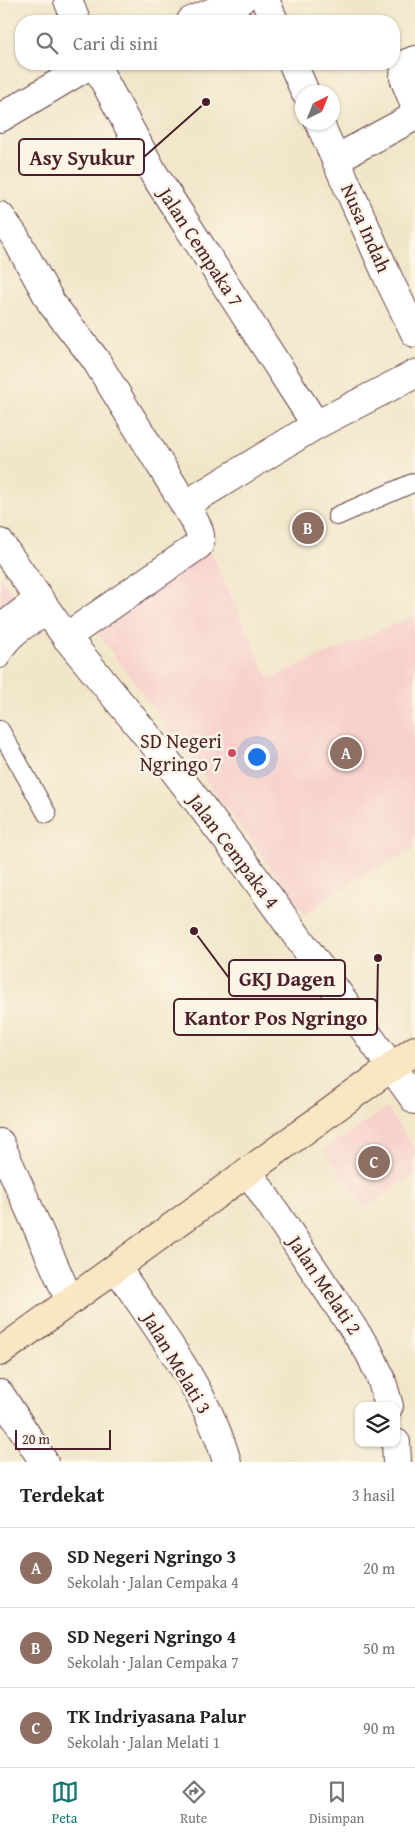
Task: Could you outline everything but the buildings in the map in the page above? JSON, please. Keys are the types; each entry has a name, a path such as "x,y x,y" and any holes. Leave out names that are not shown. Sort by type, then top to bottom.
{"street":[{"path":"68,0 74,15"},
{"path":"205,15 241,0"},
{"path":"265,0 271,15"},
{"path":"336,159 410,119 415,107 404,78 405,64 415,60"},
{"path":"0,118 83,70"},
{"name":"Jalan Cempaka 7","path":"96,70 154,174 316,425"},
{"path":"296,70 302,85"},
{"name":"Nusa Indah","path":"323,130 390,282 415,333"},
{"path":"0,216 15,237 52,304 95,359 185,505 200,534 201,540 199,545 52,618 0,629"},
{"path":"185,505 316,425 415,374"},
{"name":"Jalan Cempaka 4","path":"0,543 52,618 154,744 415,1100"},
{"path":"0,1352 415,1050"},
{"path":"0,1143 70,1302"},
{"name":"Jalan Melati 2","path":"248,1171 369,1352 381,1378 388,1402"},
{"name":"Jalan Melati 3","path":"117,1268 203,1403 218,1433 227,1462"},
{"path":"0,1394 44,1462"},
{"path":"396,1447 397,1462"}],"lane":[{"path":"337,516 415,482"},
{"path":"0,659 5,648 28,626 52,618"},
{"path":"0,730 47,814"}],"shaded area":[{"path":"209,548 269,679 415,615 415,848 345,886 305,914 94,628"},
{"path":"0,576 16,598 0,609"},
{"path":"387,1108 415,1150 415,1174 364,1208 324,1150"}],"place":[{"name":"Asy Syukur","path":"206,102"},
{"name":"SD Negeri Ngringo 4","path":"308,528"},
{"name":"SD Negeri Ngringo 7","path":"232,753"},
{"name":"SD Negeri Ngringo 3","path":"346,753"},
{"name":"GKJ Dagen","path":"194,931"},
{"name":"Kantor Pos Ngringo","path":"378,958"},
{"name":"TK Indriyasana Palur","path":"374,1162"}]}
